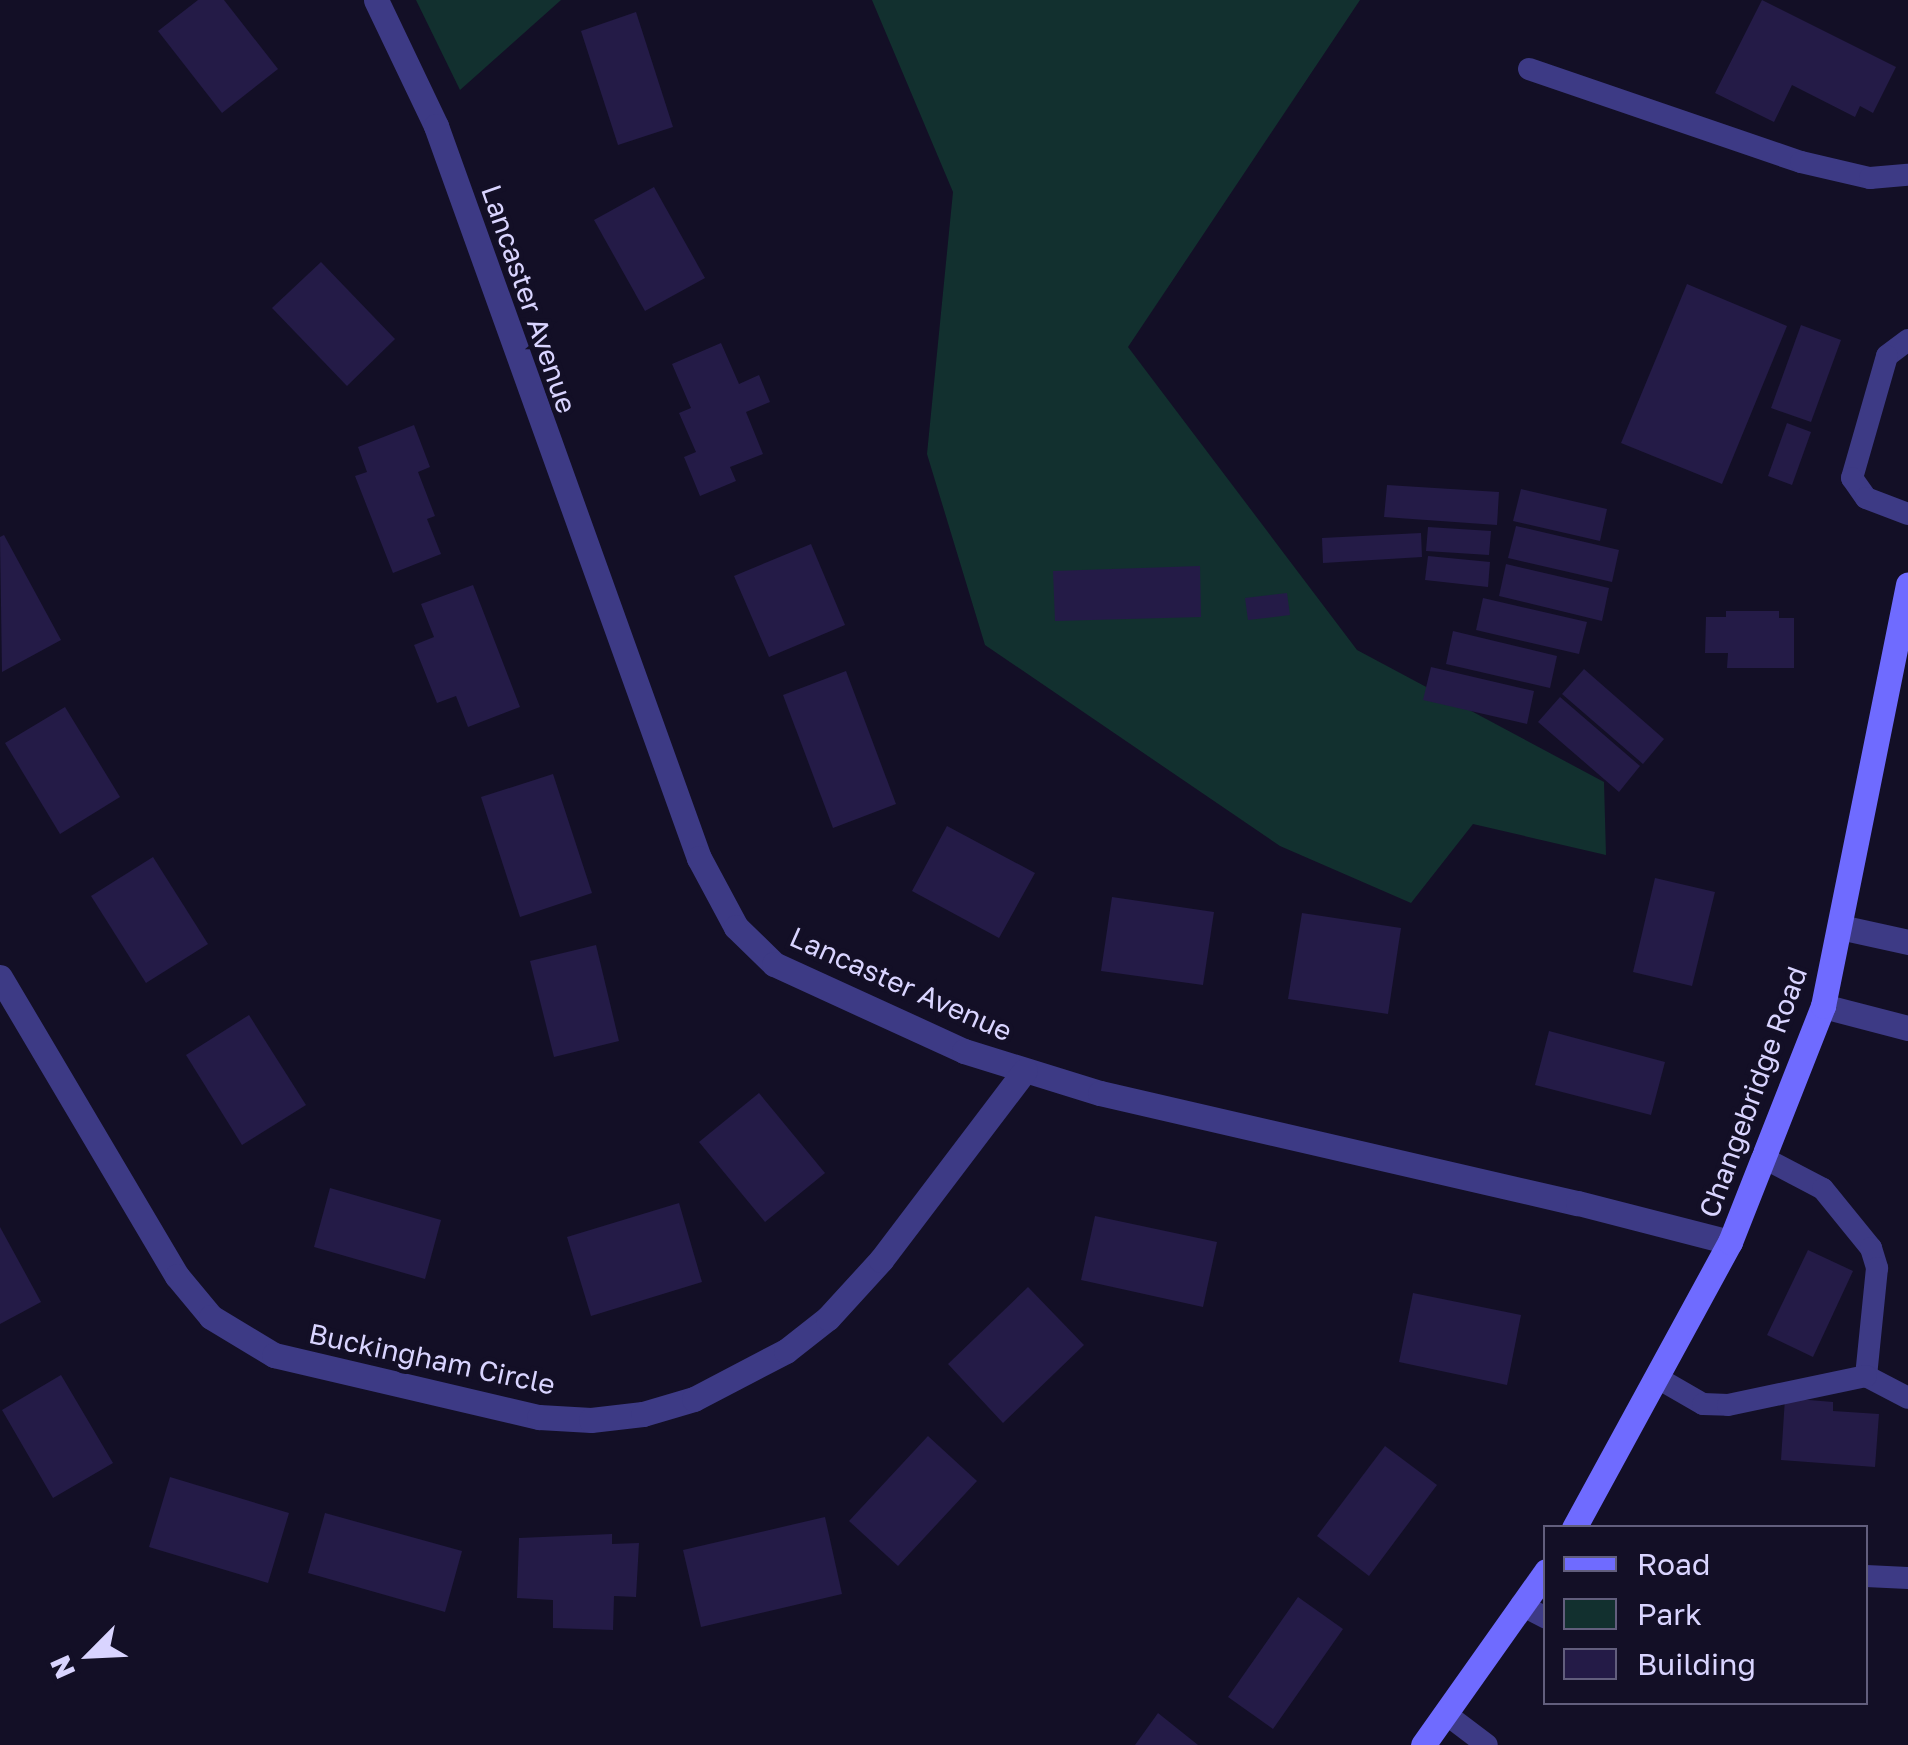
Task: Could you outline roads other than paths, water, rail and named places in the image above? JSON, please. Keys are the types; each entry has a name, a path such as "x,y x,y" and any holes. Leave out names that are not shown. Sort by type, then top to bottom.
{"main road":[{"name":"Changebridge Road","path":"1576,1525 1730,1242 1823,1006 1908,584"},
{"path":"1423,1745 1543,1575"}],"street":[{"name":"Lancaster Avenue","path":"376,0 436,126 531,399 718,900 736,927 774,964 964,1051 1100,1093 1578,1202 1730,1242"},
{"path":"1900,626 1908,657"},
{"path":"1840,926 1908,942"},
{"name":"Buckingham Circle","path":"0,978 177,1276 211,1317 274,1355 539,1418 591,1420 644,1414 694,1400 786,1351 828,1318 881,1260 1025,1070"},
{"path":"1823,1006 1908,1028"}],"lane":[{"path":"1529,69 1801,162 1870,178 1908,175"},
{"path":"1908,340 1886,356 1852,478 1866,498 1908,514"},
{"path":"1766,1158 1823,1189 1871,1248 1877,1268 1866,1376"},
{"path":"1656,1377 1702,1404 1728,1404 1866,1376 1908,1398"},
{"path":"1868,1576 1908,1578"},
{"path":"1521,1606 1543,1617"},
{"path":"1446,1714 1487,1745"}]}
